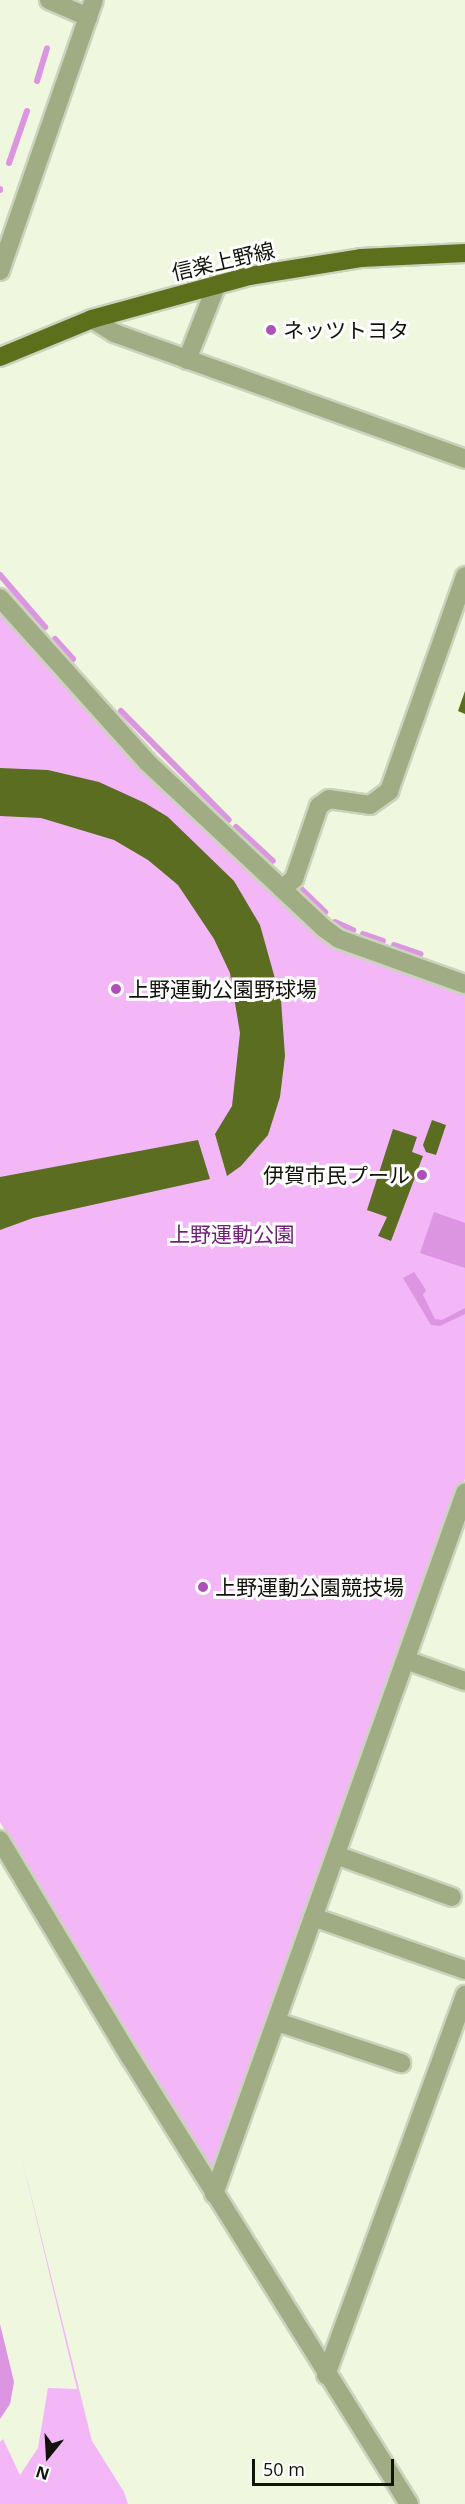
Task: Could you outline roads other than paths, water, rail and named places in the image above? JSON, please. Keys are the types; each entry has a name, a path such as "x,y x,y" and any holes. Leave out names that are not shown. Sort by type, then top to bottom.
{"main road":[{"name":"信楽上野線","path":"0,357 92,319 217,284 361,258 465,253"}],"street":[{"path":"0,271 91,9 49,0"},
{"path":"188,360 217,284"},
{"path":"92,319 114,333 465,459"},
{"path":"282,889 294,879 319,806 329,798 370,805 389,791 465,576"},
{"path":"0,598 147,762 282,889 339,939 465,984"},
{"path":"214,2194 465,1493"},
{"path":"406,1660 465,1681"},
{"path":"0,1840 214,2194 409,2504"},
{"path":"336,1855 452,1897"},
{"path":"313,1917 465,1970"},
{"path":"326,2375 465,1995"},
{"path":"277,2022 401,2063"}],"waterway":[{"path":"37,81 47,49"},
{"path":"9,163 27,111"},
{"path":"0,575 45,627"},
{"path":"55,639 73,659"},
{"path":"121,711 229,820"},
{"path":"236,827 273,861"},
{"path":"295,883 325,912"},
{"path":"335,922 353,930"},
{"path":"363,934 383,941"},
{"path":"394,945 420,954"}],"place":[{"name":"ネッツトヨタ","path":"271,330"},
{"name":"上野運動公園野球場","path":"116,989"},
{"name":"伊賀市民プール","path":"422,1175"},
{"name":"上野運動公園競技場","path":"203,1587"}],"park label":[{"name":"上野運動公園","path":"232,1234"}]}
